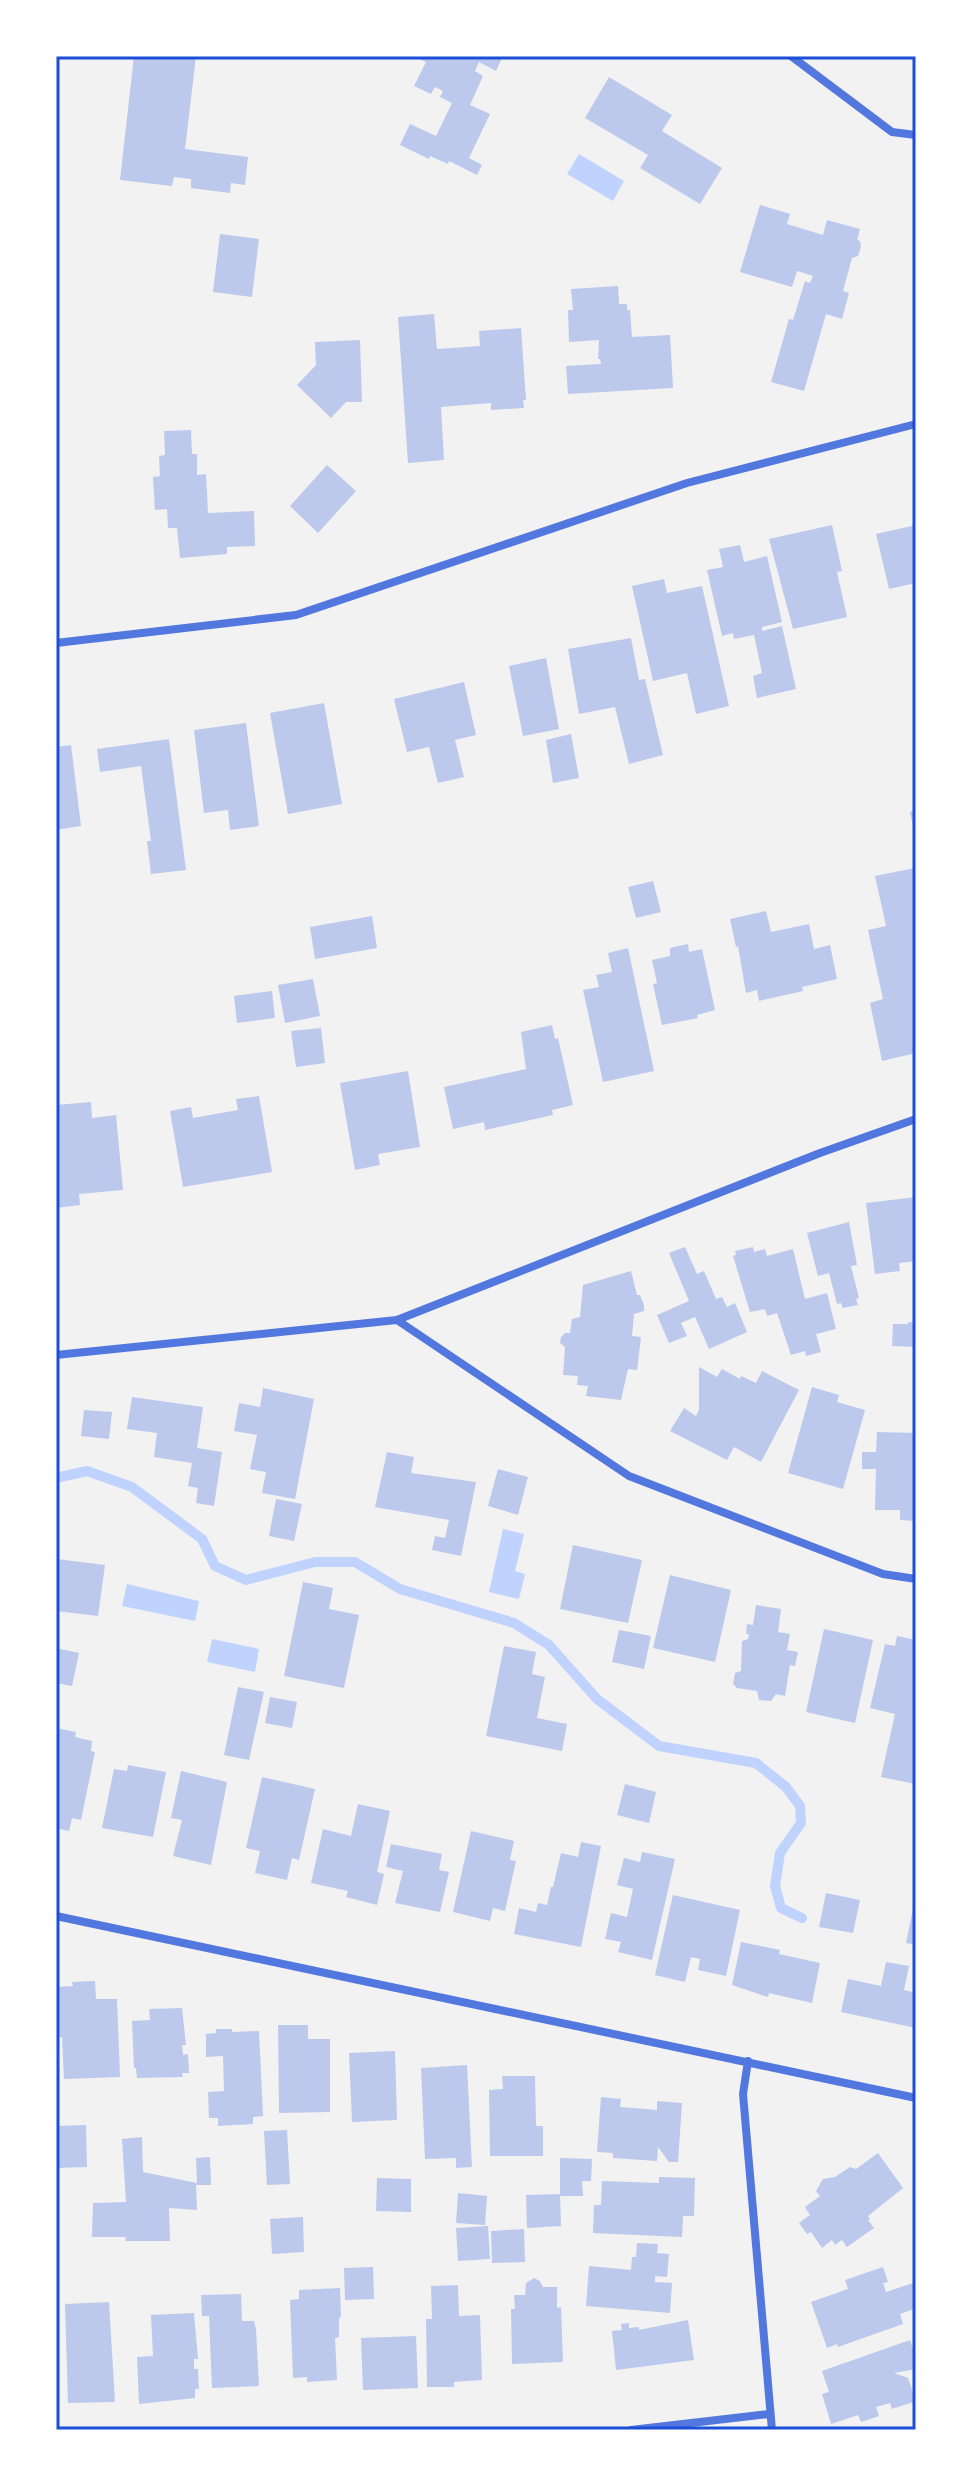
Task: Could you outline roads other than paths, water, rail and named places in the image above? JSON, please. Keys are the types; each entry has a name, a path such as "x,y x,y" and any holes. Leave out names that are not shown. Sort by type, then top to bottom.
{"street":[{"path":"791,56 892,132 916,135"},
{"path":"56,643 296,615 687,483 916,424"},
{"path":"56,1355 397,1320 805,1158 916,1119"},
{"path":"397,1320 629,1476 883,1574 916,1579"},
{"path":"56,1916 916,2098"},
{"path":"748,2061 743,2094 772,2430"},
{"path":"631,2430 769,2414"}],"water":[{"path":"579,154 624,181 613,201 567,174"},
{"path":"503,1529 524,1534 515,1571 525,1574 519,1599 489,1592"},
{"path":"127,1584 199,1601 195,1621 122,1606"},
{"path":"212,1639 259,1649 255,1672 207,1662"}],"waterway":[{"path":"56,1478 87,1471 132,1487 202,1539 215,1566 246,1580 315,1562 355,1562 400,1589 514,1623 549,1645 597,1699 659,1746 756,1763 786,1787 800,1806 801,1823 780,1853 775,1886 781,1908 802,1918"}]}
